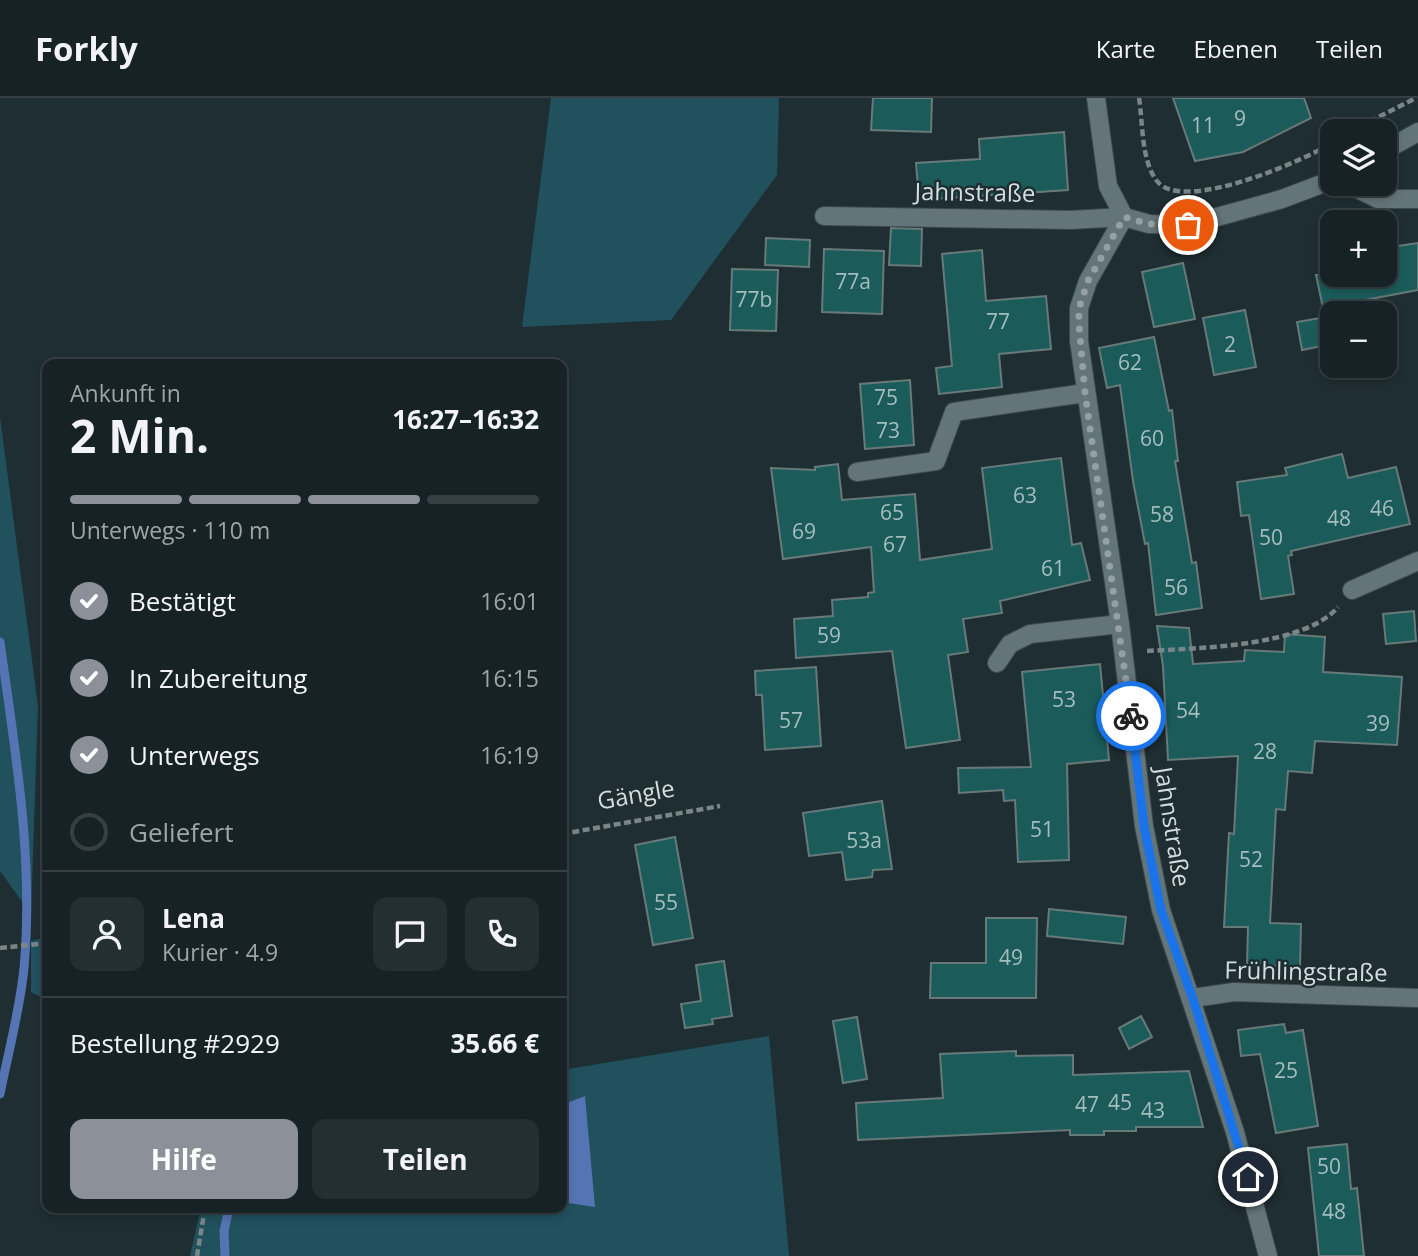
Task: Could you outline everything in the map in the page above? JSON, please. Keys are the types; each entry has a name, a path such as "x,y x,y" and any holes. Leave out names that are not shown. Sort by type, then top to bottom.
{"street":[{"path":"1097,98 1108,186 1124,217 1149,224 1188,225 1282,199 1320,185"},
{"path":"1397,144 1418,132"},
{"path":"1372,196 1378,199 1418,199"},
{"name":"Jahnstraße","path":"824,216 1070,220 1124,217"},
{"name":"Jahnstraße","path":"1124,217 1088,281 1079,308 1085,393 1120,624 1144,826 1161,910 1193,999 1235,1132 1268,1256"},
{"path":"857,472 936,461 954,412 1085,393"},
{"path":"1352,590 1418,561"},
{"path":"997,663 1010,644 1030,634 1120,624"},
{"name":"Frühlingstraße","path":"1193,999 1234,992 1418,998"}],"path":[{"path":"1139,98 1147,161 1156,180 1166,190 1183,192 1215,188 1263,174 1320,148"},
{"path":"1375,119 1416,98"},
{"path":"1123,653 1249,645 1327,620 1352,590"},
{"name":"Gängle","path":"567,833 720,806"},
{"path":"0,948 42,943"},
{"path":"197,1256 204,1213"}],"shaded area":[{"path":"551,98 779,98 777,175 671,320 522,327"},
{"path":"0,417 38,706 31,914 0,871"},
{"path":"42,938 42,998 31,992 31,941"},
{"path":"769,1036 789,1256 190,1256 200,1213 567,1213 567,1069"}],"water":[{"path":"585,1096 595,1207 567,1203 567,1103"}],"building":[{"path":"873,98 932,98 931,132 871,130"},
{"path":"1173,98 1304,98 1311,118 1243,152 1195,161"},
{"path":"1064,132 1068,190 919,200 916,163 980,159 979,139"},
{"path":"891,228 922,229 921,266 889,265"},
{"path":"766,238 810,240 809,267 765,265"},
{"path":"1418,243 1418,290 1360,301 1322,301 1316,275 1320,275 1320,287 1397,287 1397,246"},
{"path":"824,249 884,251 882,314 822,312"},
{"path":"982,250 986,301 1046,296 1051,349 999,354 1002,387 939,394 936,368 952,366 942,254"},
{"path":"1183,263 1195,319 1154,327 1142,272"},
{"path":"732,269 778,270 776,331 730,330"},
{"path":"1245,310 1256,367 1214,375 1203,318"},
{"path":"1320,318 1320,346 1302,350 1297,322"},
{"path":"1154,337 1169,411 1172,410 1178,461 1175,461 1192,563 1196,562 1202,608 1156,615 1148,543 1145,544 1133,481 1120,385 1107,388 1099,348"},
{"path":"910,380 914,445 865,449 860,384"},
{"path":"1342,454 1348,478 1396,467 1410,524 1291,551 1292,555 1288,556 1294,594 1261,599 1249,515 1241,516 1237,482 1287,475 1285,468"},
{"path":"1061,458 1072,545 1081,543 1090,580 1000,601 1002,613 963,619 968,652 948,655 960,740 906,748 892,651 796,658 794,619 833,616 832,600 868,597 868,593 874,592 871,547 783,559 771,468 815,470 815,467 838,464 842,500 915,494 920,560 992,549 982,468"},
{"path":"1414,611 1416,641 1386,644 1383,614"},
{"path":"1157,626 1189,628 1193,664 1244,661 1245,650 1284,652 1285,634 1325,637 1323,672 1402,677 1397,745 1315,741 1312,773 1288,771 1285,810 1276,809 1270,923 1301,924 1300,967 1247,965 1248,927 1224,927 1229,833 1234,834 1238,756 1168,760 1163,666"},
{"path":"1100,664 1109,760 1067,764 1069,860 1018,862 1015,800 1004,801 1003,790 959,793 958,768 1031,767 1022,672"},
{"path":"816,667 821,746 765,750 762,695 756,695 755,671"},
{"path":"882,801 892,869 873,870 872,877 846,880 842,852 809,856 803,813"},
{"path":"675,837 693,938 653,945 635,845"},
{"path":"1049,909 1126,917 1123,944 1047,936"},
{"path":"986,918 1037,918 1036,998 930,998 931,963 986,963"},
{"path":"724,961 732,1016 712,1019 713,1024 685,1028 681,1004 701,1001 696,965"},
{"path":"1141,1016 1152,1037 1129,1049 1119,1028"},
{"path":"857,1017 867,1079 843,1083 833,1021"},
{"path":"1284,1024 1286,1033 1303,1030 1318,1126 1276,1133 1260,1054 1241,1056 1238,1030"},
{"path":"1016,1051 1016,1056 1073,1055 1073,1075 1189,1071 1203,1127 1136,1127 1136,1131 1104,1131 1104,1135 1070,1135 1070,1130 858,1140 856,1103 943,1098 940,1054"},
{"path":"1347,1144 1351,1189 1357,1188 1364,1256 1319,1256 1308,1148"}],"waterway":[{"path":"0,642 21,804 27,886 22,984 0,1094"},
{"path":"225,1256 224,1231 228,1213"}],"way so far":[{"path":"1131,716 1085,393 1079,341 1079,308 1088,281 1124,217 1149,224 1188,225"}],"route":[{"path":"1131,716 1144,826 1161,910 1193,999 1248,1177"}]}
